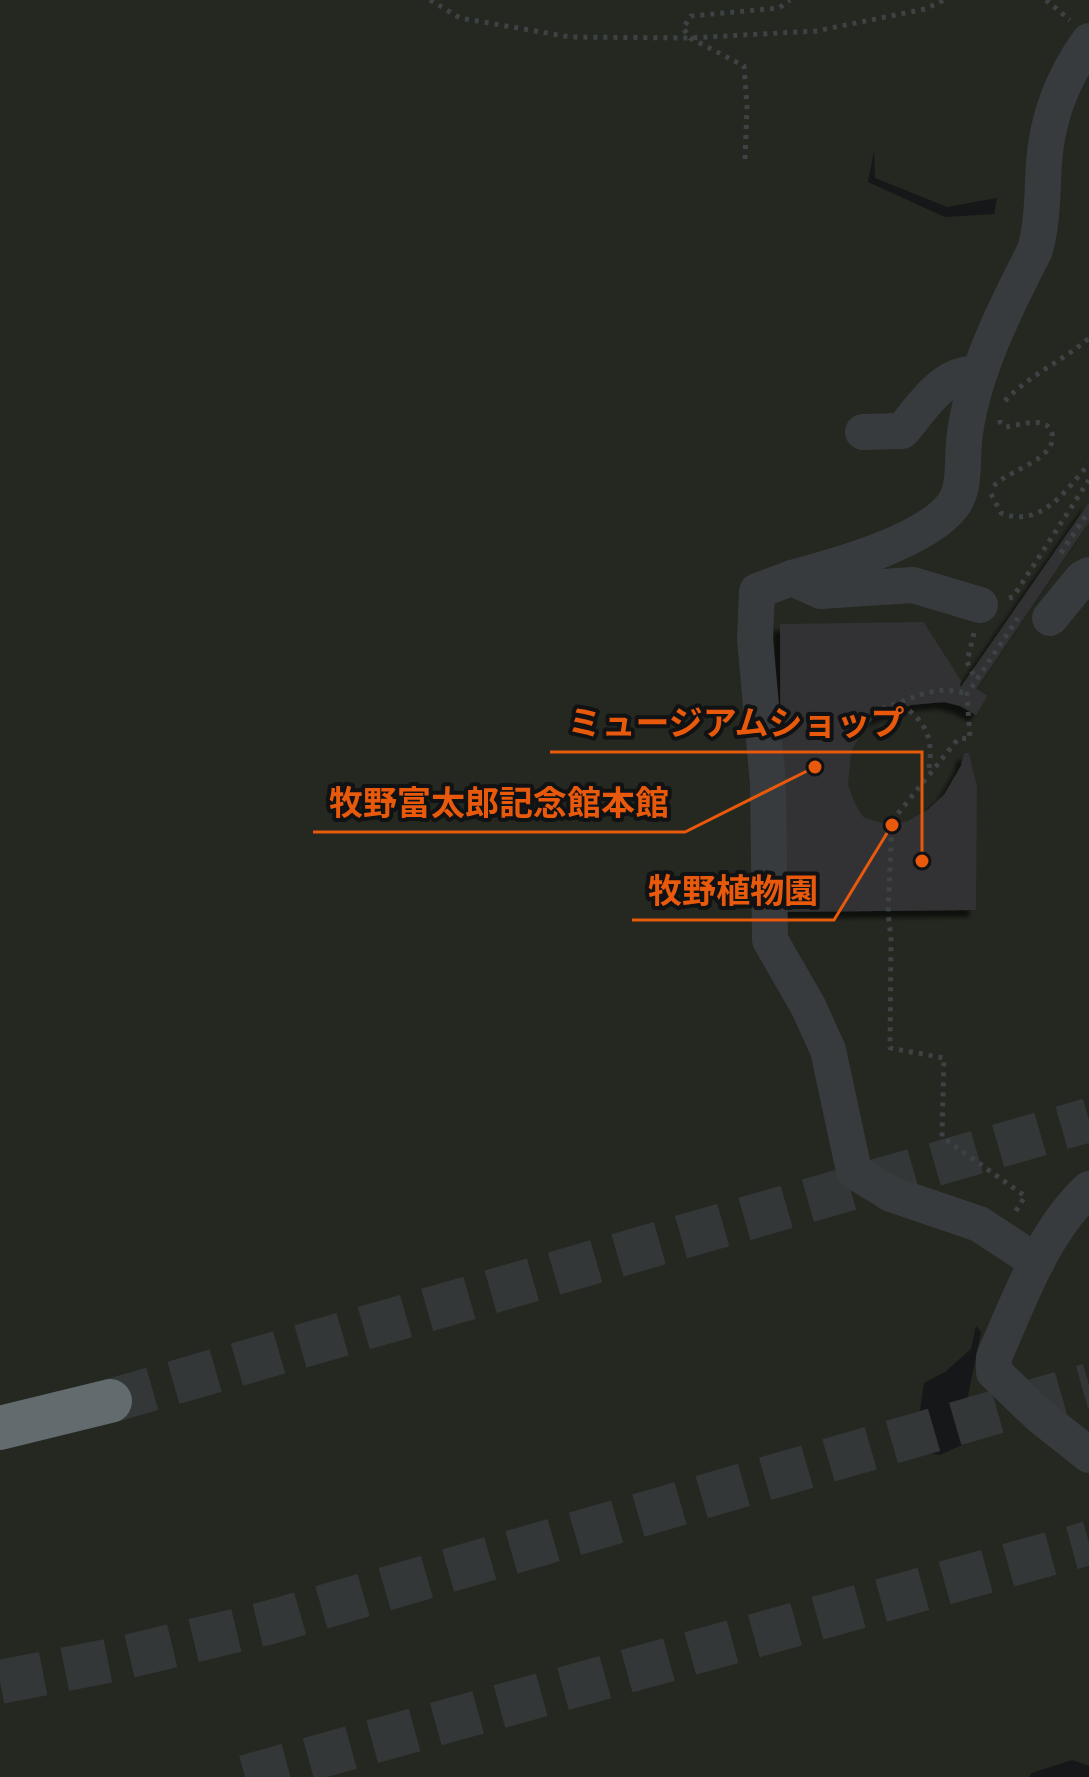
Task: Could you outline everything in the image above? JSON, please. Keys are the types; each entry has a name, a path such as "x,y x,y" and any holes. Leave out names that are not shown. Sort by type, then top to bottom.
{"highway":[{"path":"0,1428 110,1401"}],"street":[{"path":"1043,1251 979,1224 891,1194 854,1171 828,1050 808,1006 770,940 768,783 755,639 757,591 893,545 926,529 952,505 962,482 961,455 965,428 978,374 1035,250 1041,228 1044,159 1056,104 1070,68 1089,41"},
{"path":"863,432 902,431 943,384 966,373 978,374"},
{"path":"1039,611 1089,575"},
{"path":"792,578 821,591 913,585 996,601"},
{"path":"1089,1189 1043,1251 994,1357 994,1372 1041,1417 1089,1455"}],"path":[{"path":"430,0 460,18 570,37 690,38 816,31 925,9 944,0"},
{"path":"745,159 747,107 744,66 690,38 683,28 691,16 779,8 790,0"},
{"path":"1089,338 1005,399 1000,422 1006,427 1037,422 1047,425 1052,439 1044,453 1029,465 1005,476 990,492 1001,513 1011,517 1030,515 1046,510 1058,501 1089,464"},
{"path":"976,680 967,662 996,601 1089,480"},
{"path":"996,601 1039,611"},
{"path":"873,712 885,705 892,706 938,689 953,689 967,694 970,738 958,739 892,821 888,913 891,938 890,1048 944,1058 942,1137 1025,1196 1013,1216 1043,1251"},
{"path":"892,706 898,711 907,709 925,728 930,740 927,775"}],"shaded area":[{"path":"0,0 1089,0 1089,1766 1072,1760 1032,1773 1029,1777 0,1777","holes":["874,151 875,178 947,207 997,198 994,214 945,217 868,182","976,1326 981,1332 964,1415 988,1433 940,1455 914,1450 924,1383 945,1372 971,1349"]}],"building":[{"path":"1089,504 1089,520 975,689 962,687"},
{"path":"923,623 960,681 959,685 905,691 873,712 875,715 861,731 850,752 847,785 863,818 888,826 908,822 929,810 945,795 962,766 965,754 968,754 976,786 975,909 782,911 781,625"},
{"path":"940,685 975,689 986,696 976,714 944,701 911,704 877,717 873,712 905,691"}],"tunnel":[{"path":"110,1401 1089,1120"},
{"path":"0,1682 118,1659 271,1622 1089,1385"},
{"path":"245,1777 1089,1543"}],"place":[{"name":"牧野富太郎記念館本館","path":"815,767"},
{"name":"牧野植物園","path":"892,825"},
{"name":"ミュージアムショップ","path":"922,861"}]}
